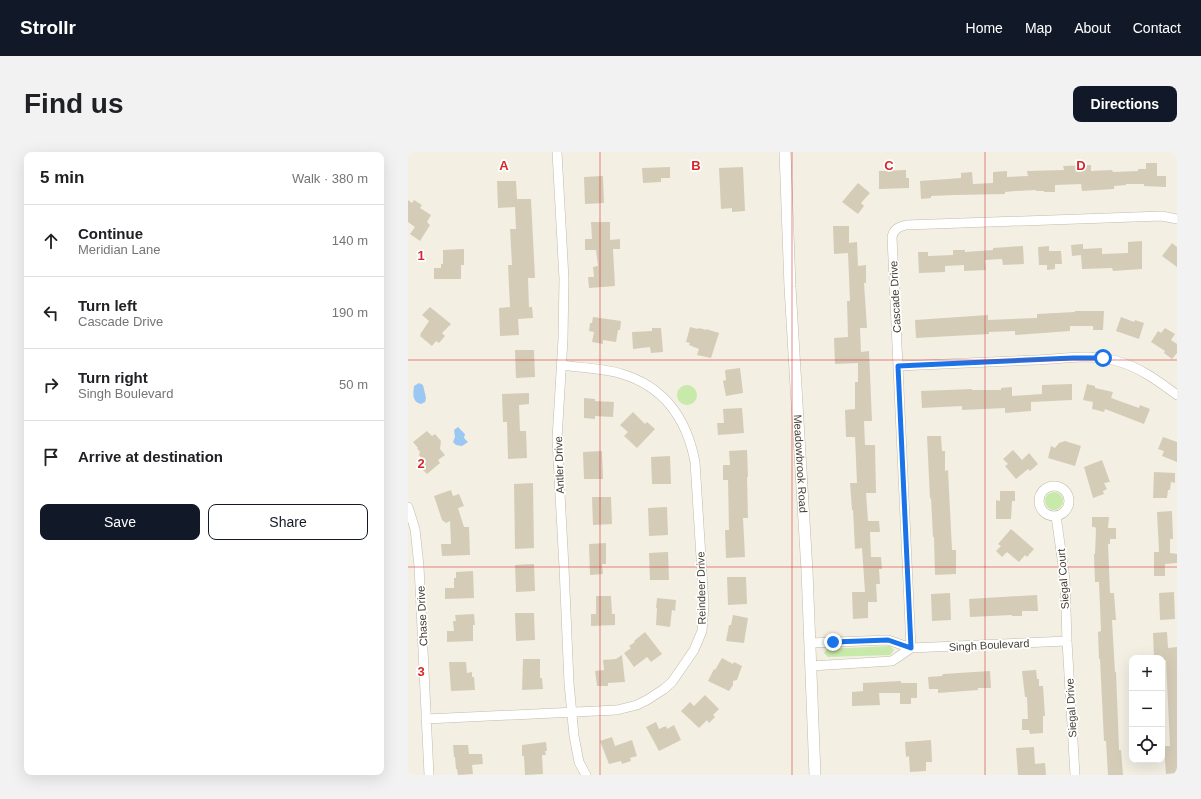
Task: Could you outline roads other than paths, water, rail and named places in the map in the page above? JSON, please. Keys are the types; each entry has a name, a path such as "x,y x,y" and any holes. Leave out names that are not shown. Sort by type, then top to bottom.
{"street":[{"name":"Antler Drive","path":"557,152 564,279 563,339 557,439 571,712 579,762 586,775"},
{"name":"Meadowbrook Road","path":"785,152 790,287 807,571 815,775"},
{"name":"Cascade Drive","path":"911,648 892,237 896,229 914,224 1162,216 1177,218"},
{"path":"898,366 1103,358 1137,369 1153,377 1177,395"},
{"name":"Reindeer Drive","path":"426,719 617,710 637,705 664,689 672,682 694,650 702,631 704,605 695,462 690,440 680,418 671,406 654,390 631,377 613,372 561,365"},
{"name":"Chase Drive","path":"408,507 415,529 419,566 428,775"},
{"name":"Siegal Court","path":"1056,516 1065,580 1067,641"},
{"name":"Singh Boulevard","path":"810,643 888,640 911,648 1067,641"},
{"name":"Siegal Drive","path":"1067,641 1075,775"},
{"path":"811,666 892,661 911,648"}],"water":[{"path":"419,383 423,385 426,398 425,402 421,404 415,400 413,395 414,386"},
{"path":"458,427 465,434 464,438 468,442 462,446 456,445 453,442 455,437 454,430"}]}
